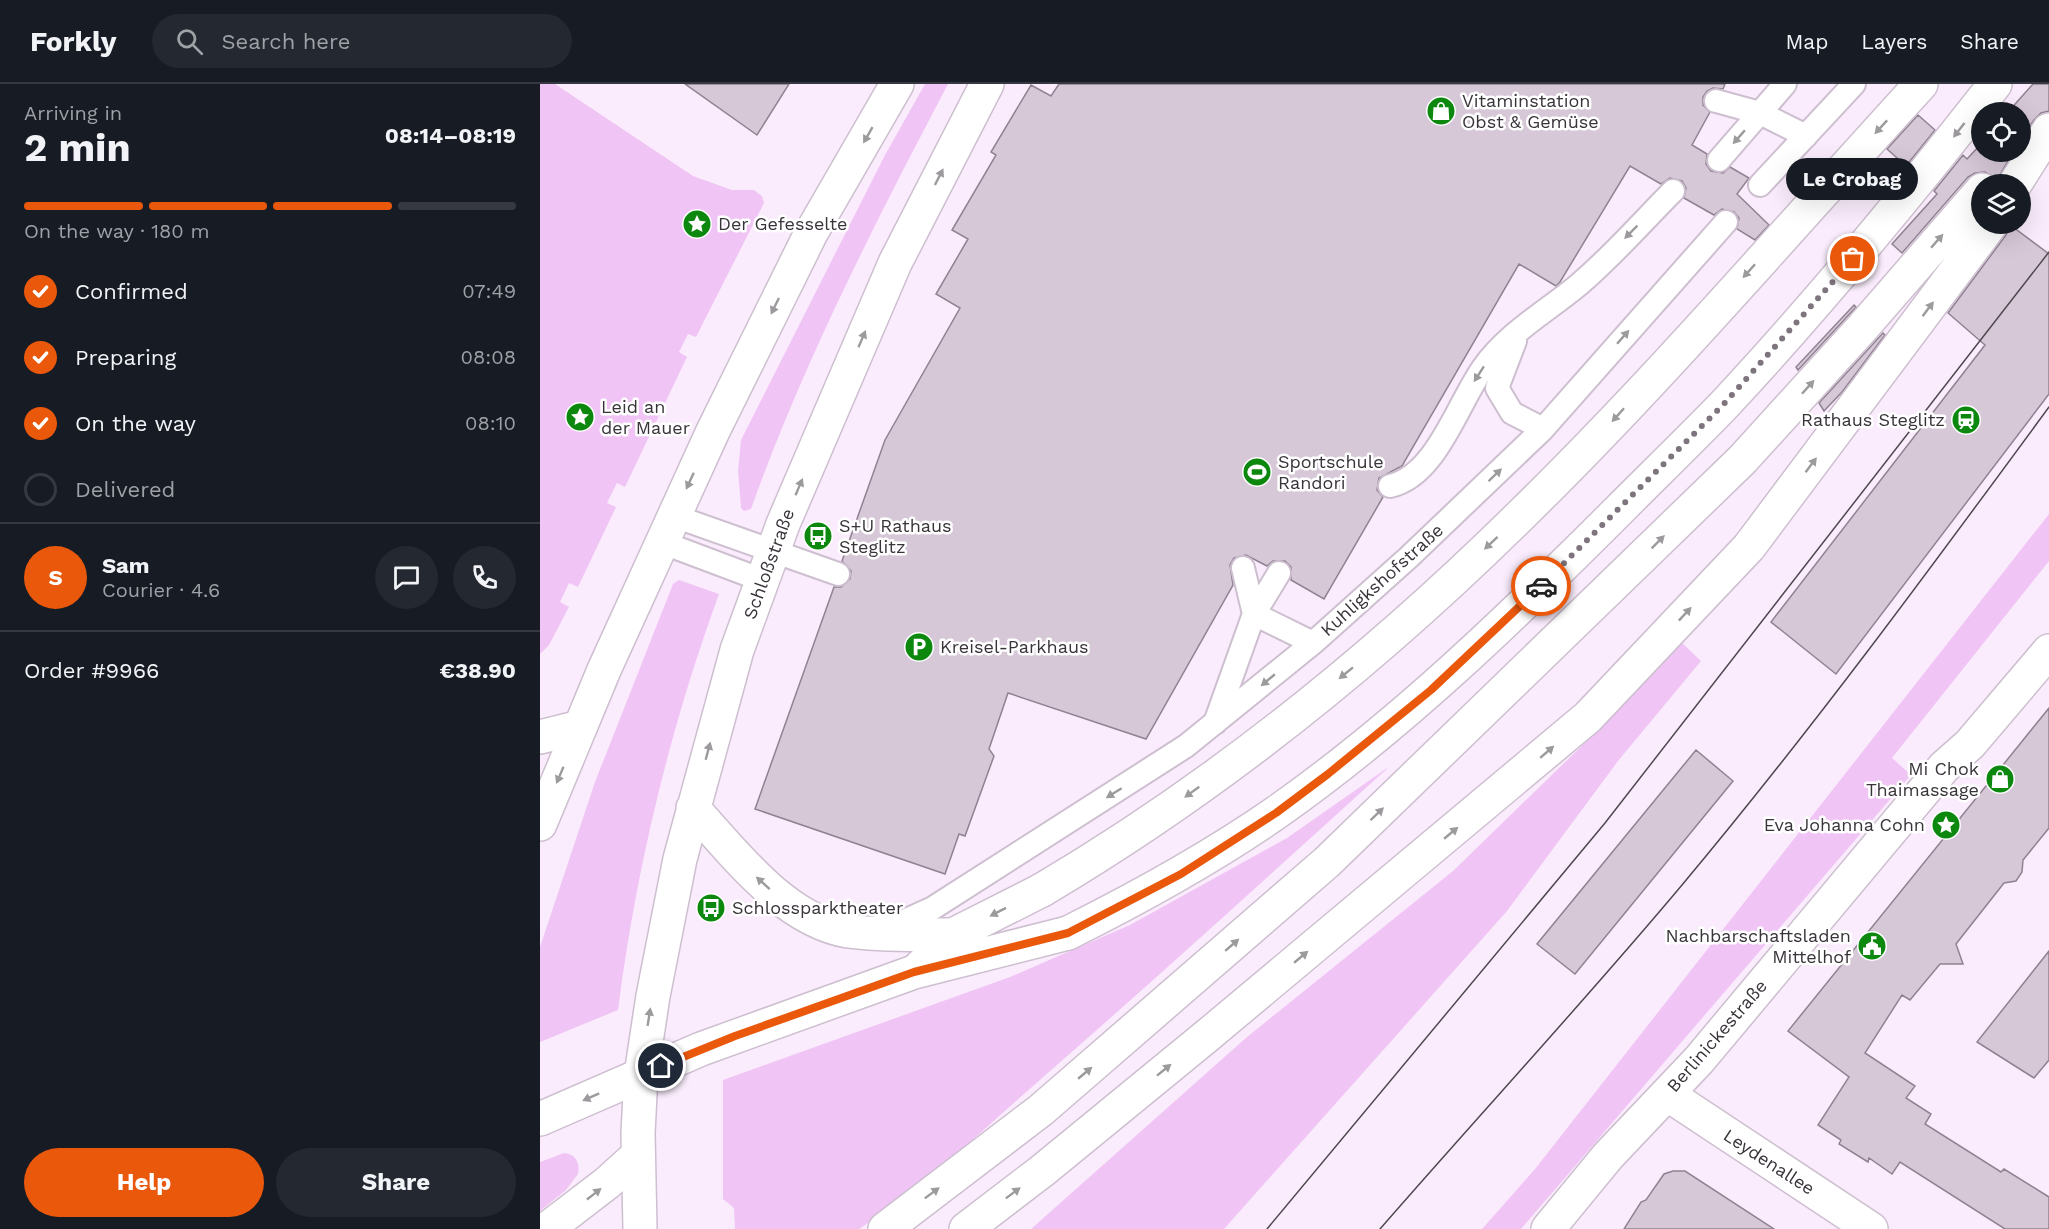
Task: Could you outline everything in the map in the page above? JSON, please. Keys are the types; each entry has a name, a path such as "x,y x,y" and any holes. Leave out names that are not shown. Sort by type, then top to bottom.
{"main road":[{"path":"540,824 580,727 668,529 811,233 897,84"},
{"name":"Schloßstraße","path":"640,1229 638,1155 641,1075 670,906 693,808 737,650 767,567 895,262 987,84"},
{"path":"914,972 953,935 1042,890 1172,806 1258,744 1378,647 1533,502 1612,422 1921,84"},
{"path":"540,1119 701,1049 914,972 1068,933 1181,874 1276,813 1431,690 1581,548 1723,405 1826,291 1921,179 1995,84"},
{"path":"2031,132 2049,112"},
{"path":"2021,174 2049,130"},
{"path":"1995,174 2006,162"},
{"path":"885,1229 1041,1110 1327,862 1617,584 1742,460 1863,327 1971,203"},
{"path":"966,1229 1042,1171 1588,717 1749,547 1984,234"},
{"name":"Berlinickestraße","path":"1548,1229 1608,1156 1699,1060 1944,767 1970,744 2049,651"},
{"path":"540,737 580,727"},
{"path":"693,808 747,868 783,900 804,914 847,931 953,935"},
{"name":"Leydenallee","path":"1667,1094 1871,1229"},
{"path":"547,1229 607,1183 638,1155"}],"lane":[{"path":"1719,160 1785,84"},
{"path":"1760,185 1854,84"},
{"path":"1716,101 1760,113 1806,136"},
{"path":"1390,486 1402,483 1427,464 1484,366 1518,331 1577,286 1673,191"},
{"name":"Kuhligkshofstraße","path":"847,931 902,922 933,908 970,887 1215,724 1313,643 1409,557 1543,429 1726,222"},
{"path":"1518,331 1497,388 1512,413 1543,429"},
{"path":"668,529 767,567 838,574"},
{"path":"1243,568 1254,614"},
{"path":"1215,724 1254,614 1279,573"},
{"path":"1254,614 1313,643"},
{"path":"953,935 970,887"}],"shaded area":[{"path":"540,84 555,84 693,176 732,190 754,190 762,196 764,203 696,337 688,334 679,352 687,357 625,487 617,483 607,503 616,507 578,587 569,583 560,602 569,607 549,645 540,654"},
{"path":"925,84 948,84 842,293 794,400 751,509 744,511 741,508 738,471 741,440 885,155"},
{"path":"2049,514 2049,561 1892,758 1911,775 1521,1229 1482,1229 1535,1169"},
{"path":"679,580 719,594 685,696 657,799 634,904 618,1010 540,1042 540,947 595,782 673,584"},
{"path":"1680,641 1701,661 1618,761 1507,911 1224,1229 1031,1229 1247,1037 1453,871 1598,730"},
{"path":"1390,766 975,1138 883,1213 859,1229 735,1229 734,1208 723,1199 723,1080 1010,977 1130,925 1287,838"},
{"path":"564,1153 572,1155 576,1160 578,1174 566,1190 540,1211 540,1162"}],"building":[{"path":"685,84 789,84 757,135"},
{"path":"1059,84 1725,84 1723,89 1713,88 1703,97 1703,105 1710,112 1692,145 1707,154 1706,164 1711,171 1723,173 1730,167 1749,178 1737,194 1769,225 1755,240 1737,229 1739,218 1734,212 1722,209 1714,215 1684,198 1686,188 1682,181 1670,178 1661,184 1630,166 1556,286 1519,264 1402,466 1379,478 1377,490 1383,497 1324,599 1291,580 1291,567 1285,561 1273,561 1267,566 1246,555 1234,558 1230,565 1233,585 1146,739 1008,693 989,749 994,756 965,836 959,834 945,874 755,809 834,587 841,587 850,579 851,571 842,561 885,440 960,308 936,294 968,239 952,230 996,155 991,152 1031,85 1051,96"},
{"path":"2033,84 2049,84 2049,111 2041,113 2031,124 2031,102 2017,102"},
{"path":"1918,115 1935,130 1906,166 1887,149"},
{"path":"1963,155 1967,159 1971,155 1971,162 2007,162 2000,174 1985,172 1971,174 1902,253 1892,244 1937,194 1934,191"},
{"path":"2022,234 2049,254 2049,394 1836,674 1771,622 1985,345 1948,313 2006,235"},
{"path":"1854,305 1856,307 1798,370 1796,367"},
{"path":"1883,333 1885,335 1842,392 1824,411 1819,403"},
{"path":"2049,708 2049,828 2023,860 2022,872 2016,881 2004,883 1956,944 1963,964 1940,964 1910,1000 1902,995 1865,1053 1915,1086 1906,1098 1931,1114 1925,1124 2001,1172 2004,1169 2049,1197 2049,1229 2005,1229 1900,1162 1892,1174 1869,1158 1868,1162 1839,1144 1841,1140 1818,1125 1849,1077 1788,1031"},
{"path":"1696,750 1733,781 1575,974 1537,944"},
{"path":"2049,951 2049,1060 2034,1078 1977,1042"},
{"path":"1685,1171 1774,1229 1624,1229 1641,1202 1646,1200 1664,1174"}],"tram line":[{"path":"1267,1229 1605,823 2049,252"},
{"path":"1380,1229 1608,972 1730,827 1869,649 2049,407"}],"way so far":[{"path":"1541,586 1723,405 1853,259"}],"place":[{"name":"Vitaminstation Obst & Gemüse","path":"1441,111"},
{"name":"Der Gefesselte","path":"697,224"},
{"name":"Le Crobag","path":"1853,259"},
{"name":"Leid an der Mauer","path":"580,417"},
{"name":"Rathaus Steglitz","path":"1966,420"},
{"name":"Sportschule Randori","path":"1257,472"},
{"name":"S+U Rathaus Steglitz","path":"818,536"},
{"name":"Kreisel-Parkhaus","path":"919,647"},
{"name":"Mi Chok Thaimassage","path":"2000,779"},
{"name":"Eva Johanna Cohn","path":"1946,825"},
{"name":"Schlossparktheater","path":"711,908"},
{"name":"Nachbarschaftsladen Mittelhof","path":"1872,946"}],"route":[{"path":"661,1066 735,1036 914,972 1068,933 1181,874 1276,813 1328,774 1431,690 1541,586"}]}
